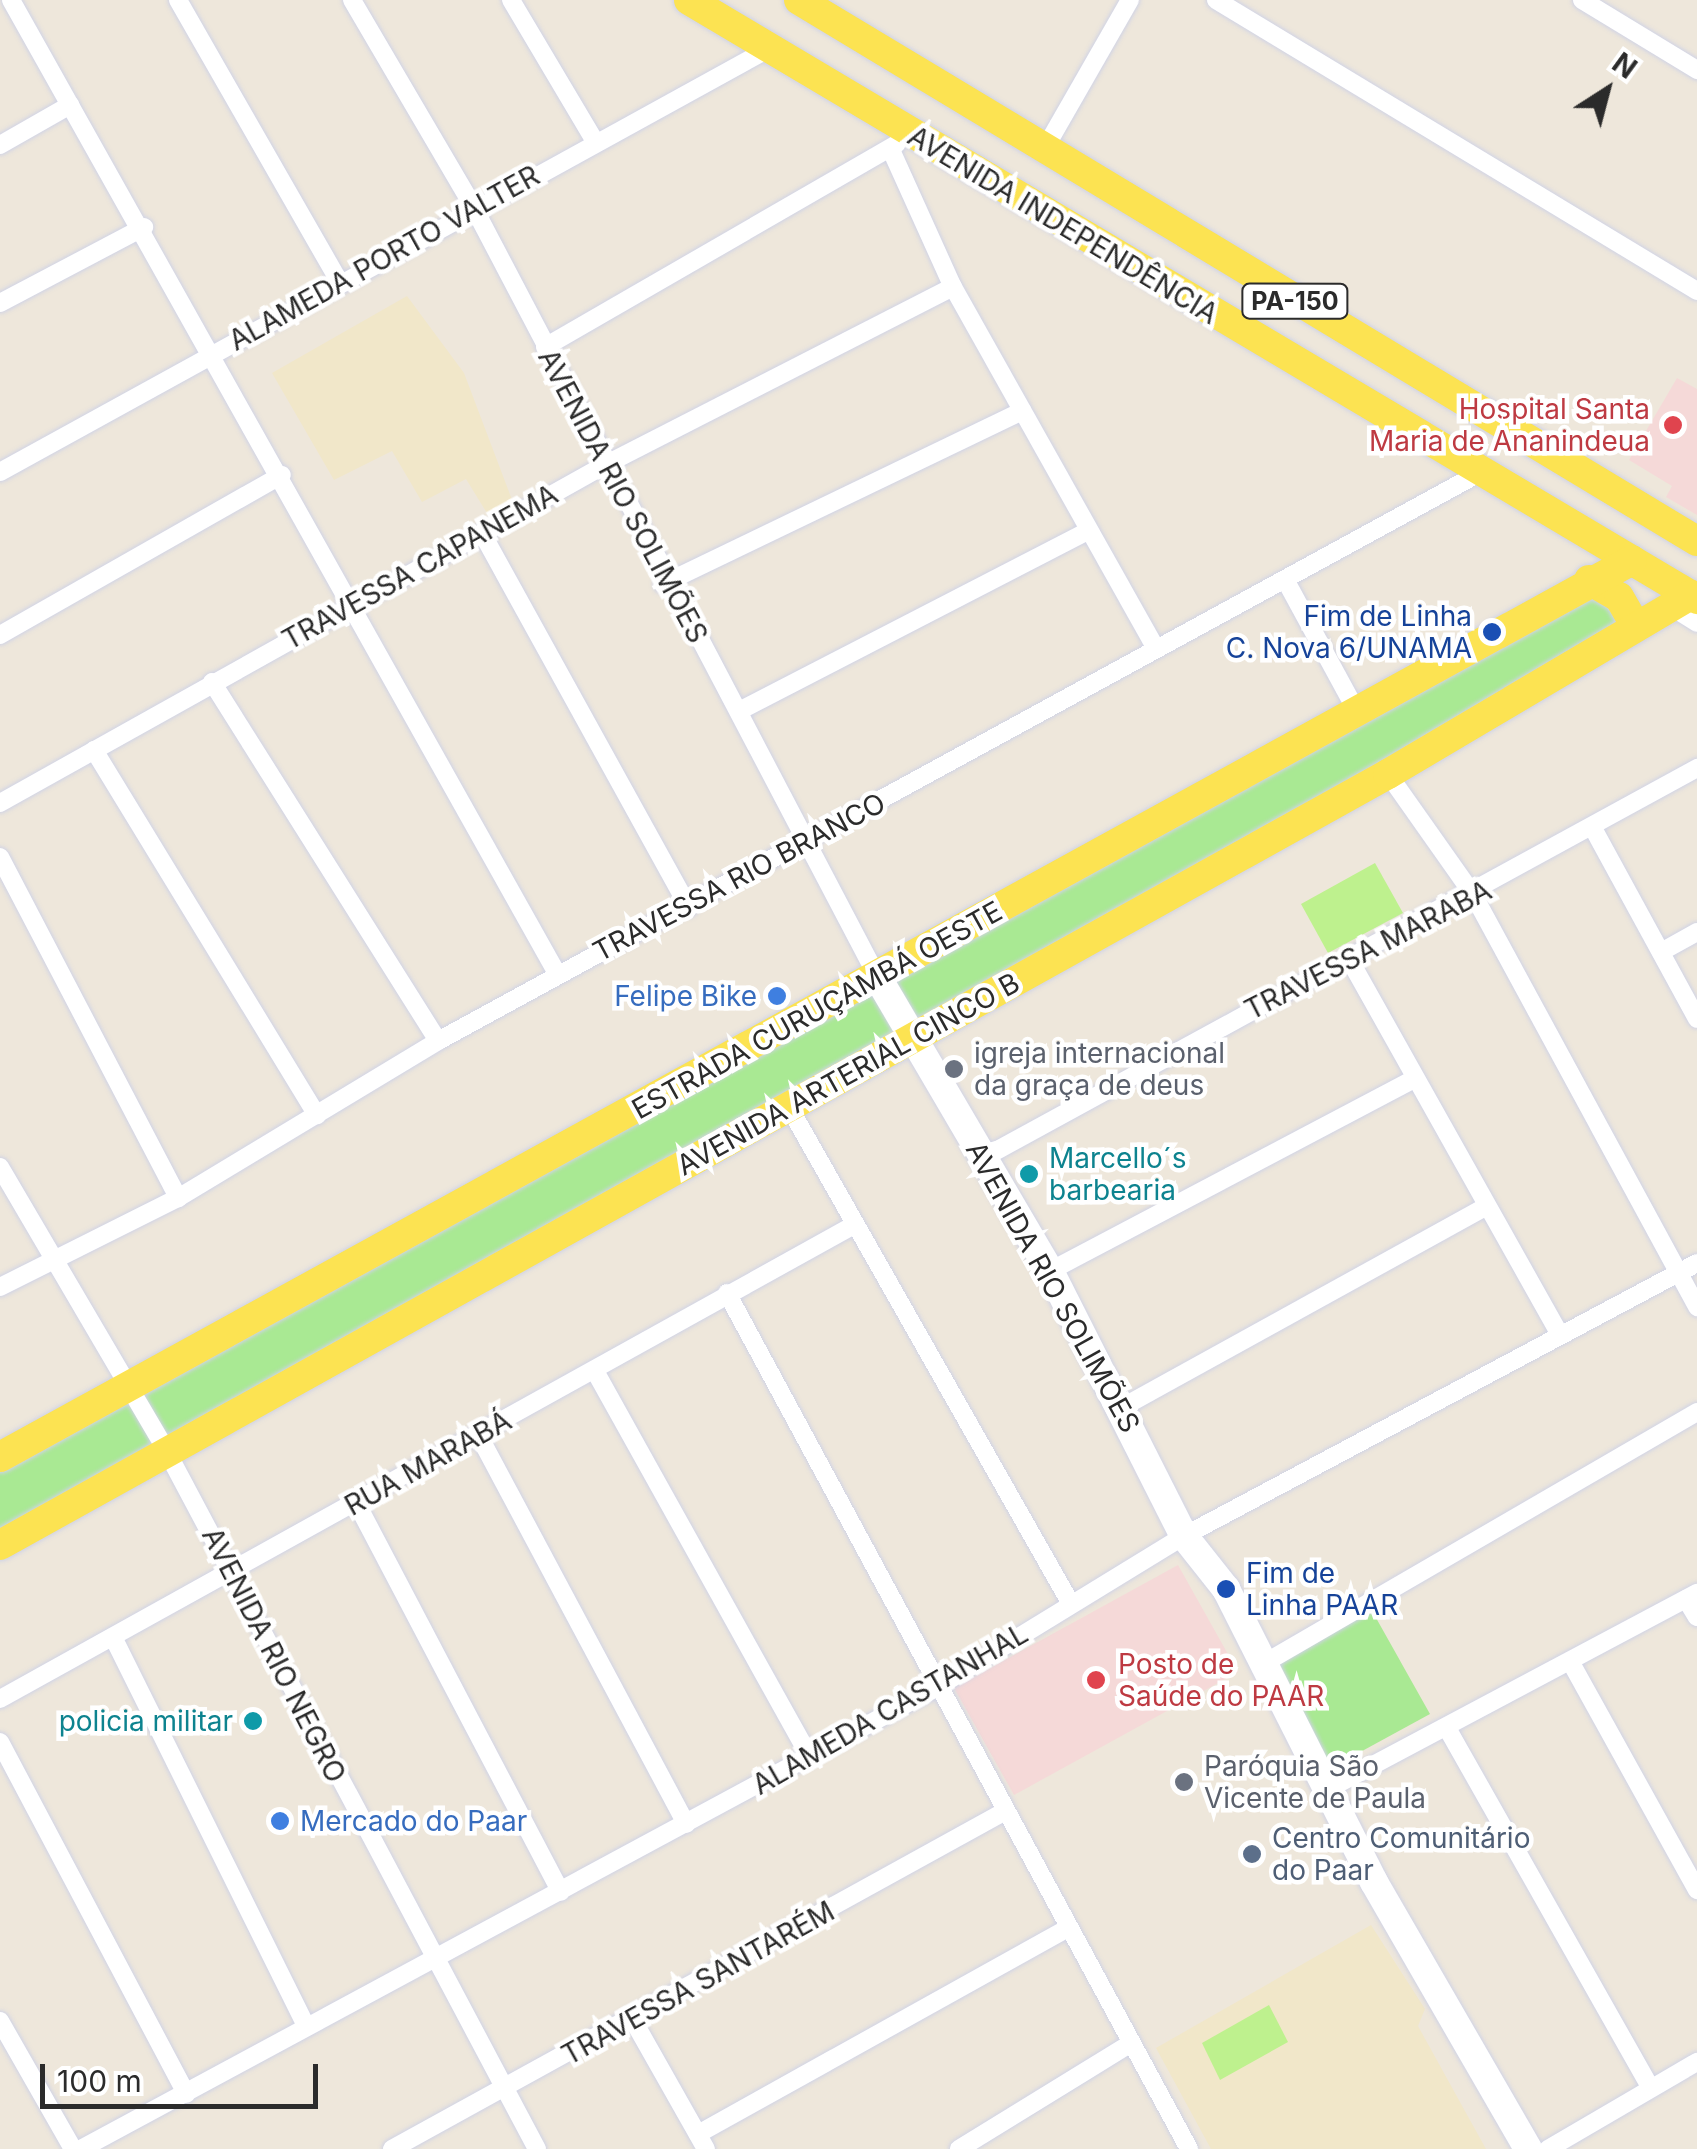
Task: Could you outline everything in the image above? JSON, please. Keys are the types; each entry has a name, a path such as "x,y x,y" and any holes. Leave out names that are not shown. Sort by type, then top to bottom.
{"main road":[{"name":"AVENIDA INDEPENDÊNCIA","path":"690,0 770,48 899,141 1632,560 1688,606"},
{"name":"AVENIDA INDEPENDÊNCIA","path":"800,0 1697,541"},
{"name":"ESTRADA CURUÇAMBÁ OESTE","path":"0,1457 878,978 1588,580 1632,560"},
{"path":"1588,580 1619,596 1636,627"},
{"name":"AVENIDA ARTERIAL CINCO B","path":"0,1545 1388,774 1636,627 1688,606"},
{"name":"AVENIDA RIO SOLIMÕES","path":"878,978 1050,1271 1184,1536 1226,1589 1263,1664 1528,2149"}],"street":[{"path":"11,0 144,227 282,475 350,607 558,975"},
{"path":"178,0 340,283"},
{"name":"AVENIDA RIO SOLIMÕES","path":"352,0 474,208 663,584 741,710 878,978"},
{"path":"510,0 594,140"},
{"path":"1044,150 1130,0"},
{"path":"1216,0 1697,290"},
{"path":"1582,0 1697,70"},
{"name":"ALAMEDA PORTO VALTER","path":"0,472 594,140 770,48"},
{"path":"0,145 70,105"},
{"path":"544,347 899,141 954,287 1154,645"},
{"path":"0,304 144,227"},
{"name":"TRAVESSA CAPANEMA","path":"0,804 603,466 954,287"},
{"path":"663,584 1022,411"},
{"name":"TRAVESSA RIO BRANCO","path":"0,1287 178,1198 438,1041 810,846 1154,645 1287,583 1481,472"},
{"path":"0,636 282,475"},
{"path":"741,710 1088,531"},
{"path":"482,533 689,908"},
{"path":"1287,583 1356,708"},
{"path":"212,682 438,1041"},
{"path":"94,750 317,1115"},
{"name":"TRAVESSA MARABA","path":"983,1158 1348,958 1474,896 1697,768"},
{"path":"1388,774 1474,896 1690,1268 1697,1308"},
{"path":"1594,830 1697,1019"},
{"path":"0,857 178,1198"},
{"path":"1661,952 1697,932"},
{"path":"1348,958 1483,1208 1558,1331"},
{"path":"1050,1271 1413,1080"},
{"path":"789,1107 1070,1604"},
{"name":"AVENIDA RIO NEGRO","path":"0,1166 51,1260 168,1454 432,1962 538,2149"},
{"path":"1121,1408 1483,1208"},
{"name":"RUA MARABÁ","path":"0,1699 854,1225"},
{"name":"ALAMEDA CASTANHAL","path":"80,2149 934,1690 1184,1536 1558,1331 1690,1268"},
{"path":"727,1293 934,1690 1189,2149"},
{"path":"595,1371 810,1757"},
{"path":"1263,1664 1697,1412"},
{"path":"478,1434 686,1824"},
{"path":"357,1504 561,1892"},
{"path":"1330,1788 1692,1596 1697,1617"},
{"path":"114,1639 306,2026"},
{"path":"1570,1661 1697,1890"},
{"path":"1447,1728 1650,2087"},
{"path":"0,1742 186,2094"},
{"name":"TRAVESSA SANTARÉM","path":"392,2149 633,2020 1002,1813"},
{"path":"633,2020 702,2142 1066,1929"},
{"path":"0,2021 73,2149"},
{"path":"959,2149 1131,2044"},
{"path":"1548,2149 1697,2062"}],"shaded area":[{"path":"407,296 464,373 514,505 490,518 466,479 422,502 392,451 334,480 272,373"},
{"name":"Hospital Santa Maria de Ananindeua","path":"1677,378 1697,389 1697,515 1666,497 1672,486 1629,460"},
{"name":"Posto de Saúde do PAAR","path":"1178,1565 1238,1672 1014,1795 954,1688"},
{"path":"1371,1925 1425,2009 1418,2026 1486,2149 1211,2149 1156,2048"}],"green space":[{"path":"1589,580 1636,627 0,1545 0,1457"},
{"path":"1375,863 1403,913 1328,953 1301,904"},
{"path":"1371,1609 1430,1714 1331,1768 1273,1663"},
{"path":"1269,2005 1288,2042 1220,2080 1202,2043"}],"place":[{"name":"Hospital Santa Maria de Ananindeua","path":"1673,425"},
{"name":"Fim de Linha C. Nova 6/UNAMA","path":"1492,632"},
{"name":"Felipe Bike","path":"777,996"},
{"name":"igreja internacional da graça de deus","path":"954,1069"},
{"name":"Marcello´s barbearia","path":"1029,1174"},
{"name":"Fim de Linha PAAR","path":"1226,1589"},
{"name":"Posto de Saúde do PAAR","path":"1096,1680"},
{"name":"policia militar","path":"253,1721"},
{"name":"Paróquia São Vicente de Paula","path":"1184,1782"},
{"name":"Mercado do Paar","path":"280,1821"},
{"name":"Centro Comunitário do Paar","path":"1252,1854"}]}
